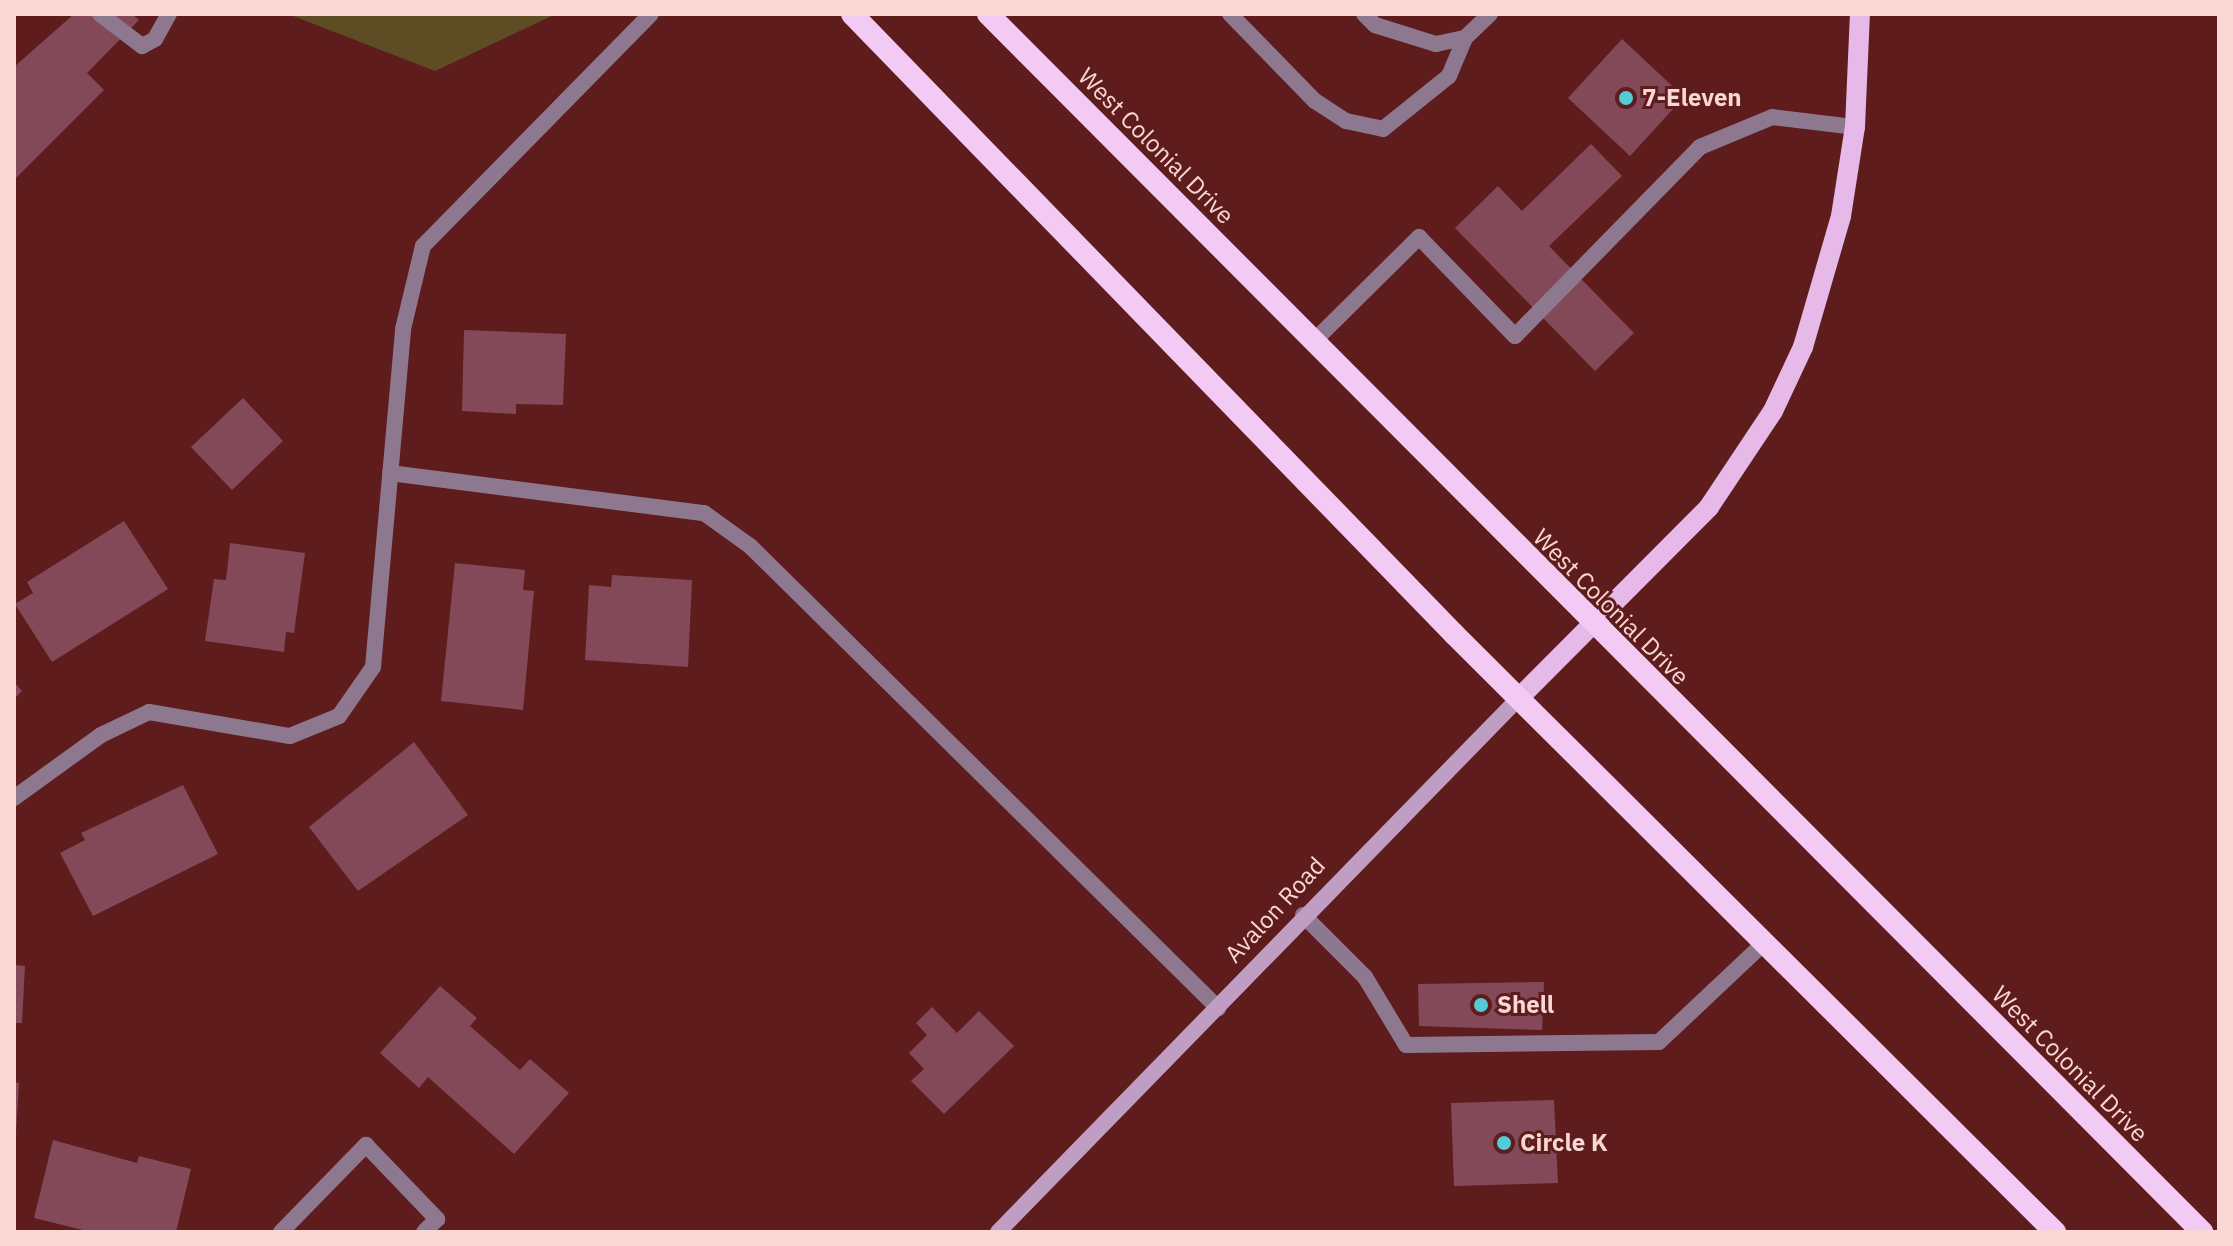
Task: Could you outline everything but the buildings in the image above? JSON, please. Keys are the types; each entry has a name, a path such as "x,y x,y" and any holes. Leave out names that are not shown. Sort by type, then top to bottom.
{"highway":[{"path":"852,14 1518,699 2055,1232"},
{"name":"West Colonial Drive","path":"995,16 1593,627 2202,1232"}],"main road":[{"name":"Avalon Road","path":"998,1232 1218,1008 1303,915 1593,627 1709,507 1773,411 1822,291 1855,127 1860,14"}],"lane":[{"path":"100,14 142,46 155,39 169,14"},
{"path":"14,798 101,735 149,712 290,736 339,716 373,667 403,329 423,246 651,14"},
{"path":"1230,14 1315,101 1346,121 1383,129 1449,76 1465,38 1490,14"},
{"path":"1364,14 1375,25 1436,44 1465,38"},
{"path":"1314,341 1419,237 1515,336 1700,147 1772,117 1855,127"},
{"path":"390,473 704,513 750,546 1218,1008"},
{"path":"1303,915 1365,977 1406,1045 1659,1042 1764,943"},
{"path":"281,1232 366,1145 437,1219 424,1232"}],"shaded area":[{"path":"288,14 556,14 435,71"}],"place":[{"name":"7-Eleven","path":"1626,98"},
{"name":"Shell","path":"1481,1005"},
{"name":"Circle K","path":"1504,1143"}]}
